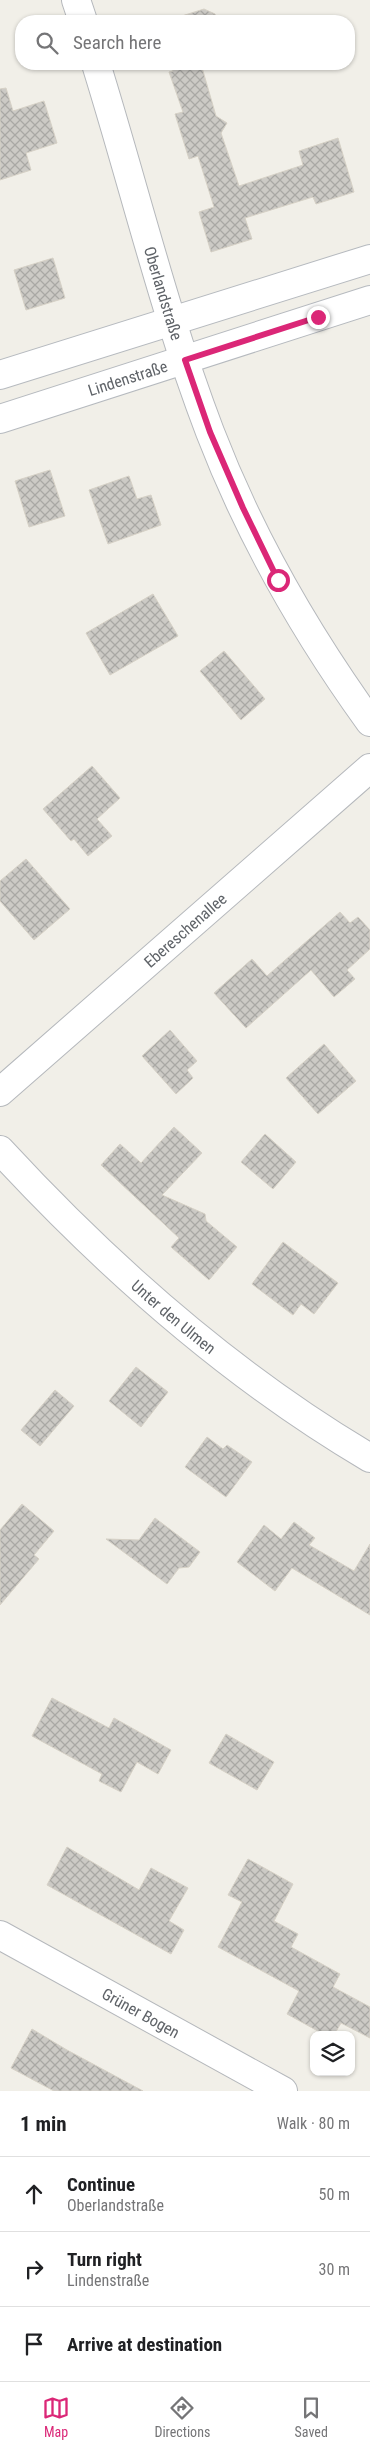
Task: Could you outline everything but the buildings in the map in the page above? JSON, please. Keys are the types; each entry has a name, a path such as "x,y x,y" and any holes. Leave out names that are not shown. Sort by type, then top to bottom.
{"street":[{"path":"76,0 81,15"},
{"name":"Oberlandstraße","path":"98,70 172,320 210,432 243,508 278,580 328,665 370,722"},
{"path":"0,376 172,320 370,259"},
{"name":"Lindenstraße","path":"0,419 370,300"},
{"name":"Ebereschenallee","path":"0,1092 370,768"},
{"name":"Unter den Ulmen","path":"0,1150 39,1192 128,1278 188,1329 284,1403 370,1458"},
{"name":"Grüner Bogen","path":"0,1935 283,2091"}],"route":[{"path":"278,580 243,508 210,432 185,360 318,317"}]}
